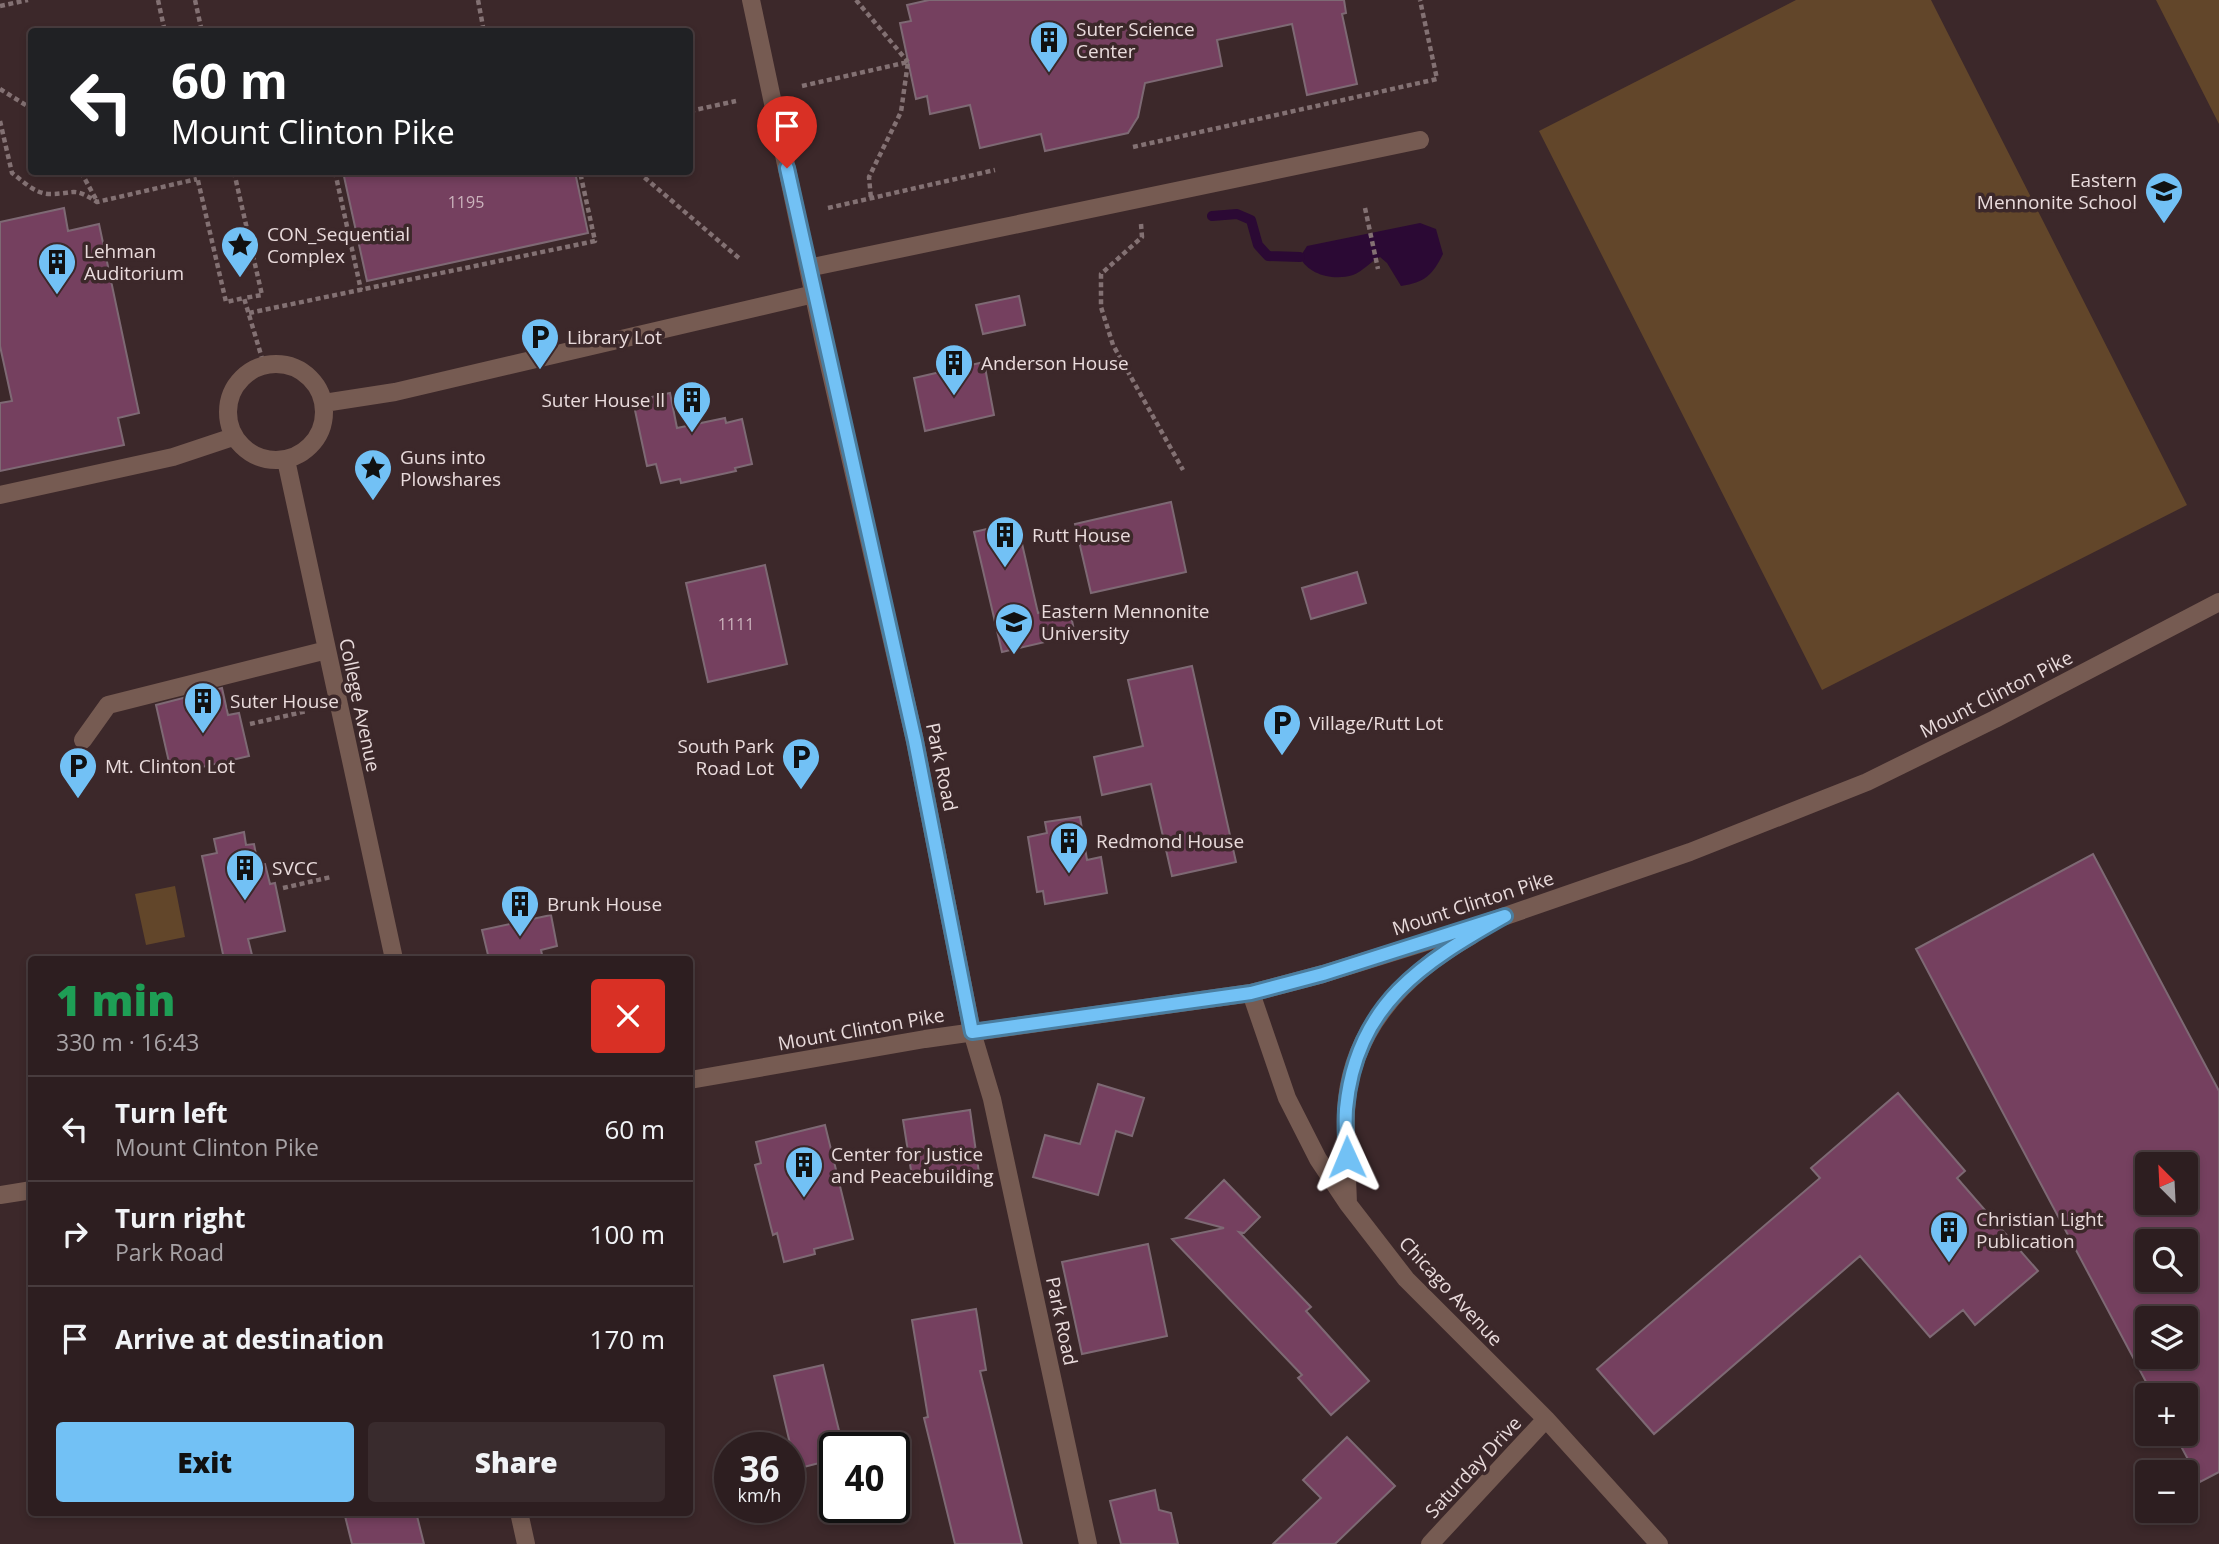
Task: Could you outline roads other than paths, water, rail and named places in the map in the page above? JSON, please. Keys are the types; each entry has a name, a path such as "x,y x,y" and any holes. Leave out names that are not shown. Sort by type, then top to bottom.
{"street":[{"name":"Park Road","path":"751,0 808,268 915,741 972,1032 992,1099 1088,1544"},
{"path":"808,268 1420,140"},
{"path":"324,403 395,393 814,294"},
{"path":"282,363 297,368 310,377 319,389 324,403 320,433 312,445 286,460 256,456 233,437 228,422 231,393 239,380 264,365 282,363"},
{"path":"0,495 173,457 233,437"},
{"name":"College Avenue","path":"286,460 393,956"},
{"name":"Mount Clinton Pike","path":"693,1079 972,1032 1251,993 1323,974 1505,916 1701,848 1867,782 1995,719 2219,602"},
{"path":"83,740 108,705 327,650"},
{"path":"1348,1204 1346,1111 1350,1082 1364,1037 1395,993 1420,970 1447,949 1505,916"},
{"name":"Chicago Avenue","path":"1251,993 1287,1098 1318,1158 1348,1204 1406,1279 1546,1419 1659,1544"},
{"path":"0,1195 28,1191"},
{"name":"Saturday Drive","path":"1430,1544 1546,1419"},
{"path":"520,1516 526,1544"}],"waterway":[{"path":"1212,216 1237,214 1251,220 1258,245 1268,256 1300,257"}],"place":[{"name":"Suter Science Center","path":"1049,74"},
{"name":"Eastern Mennonite School","path":"2164,225"},
{"name":"CON_Sequential Complex","path":"240,279"},
{"name":"Lehman Auditorium","path":"57,296"},
{"name":"Library Lot","path":"540,371"},
{"name":"Anderson House","path":"954,397"},
{"name":"Suter House ll","path":"692,434"},
{"name":"Guns into Plowshares","path":"373,502"},
{"name":"Rutt House","path":"1005,569"},
{"name":"Eastern Mennonite University","path":"1014,656"},
{"name":"Suter House","path":"203,735"},
{"name":"Village/Rutt Lot","path":"1282,757"},
{"name":"South Park Road Lot","path":"801,791"},
{"name":"Mt. Clinton Lot","path":"78,800"},
{"name":"Redmond House","path":"1069,875"},
{"name":"SVCC","path":"245,902"},
{"name":"Brunk House","path":"520,938"},
{"name":"Center for Justice and Peacebuilding","path":"804,1199"},
{"name":"Christian Light Publication","path":"1949,1264"}]}
